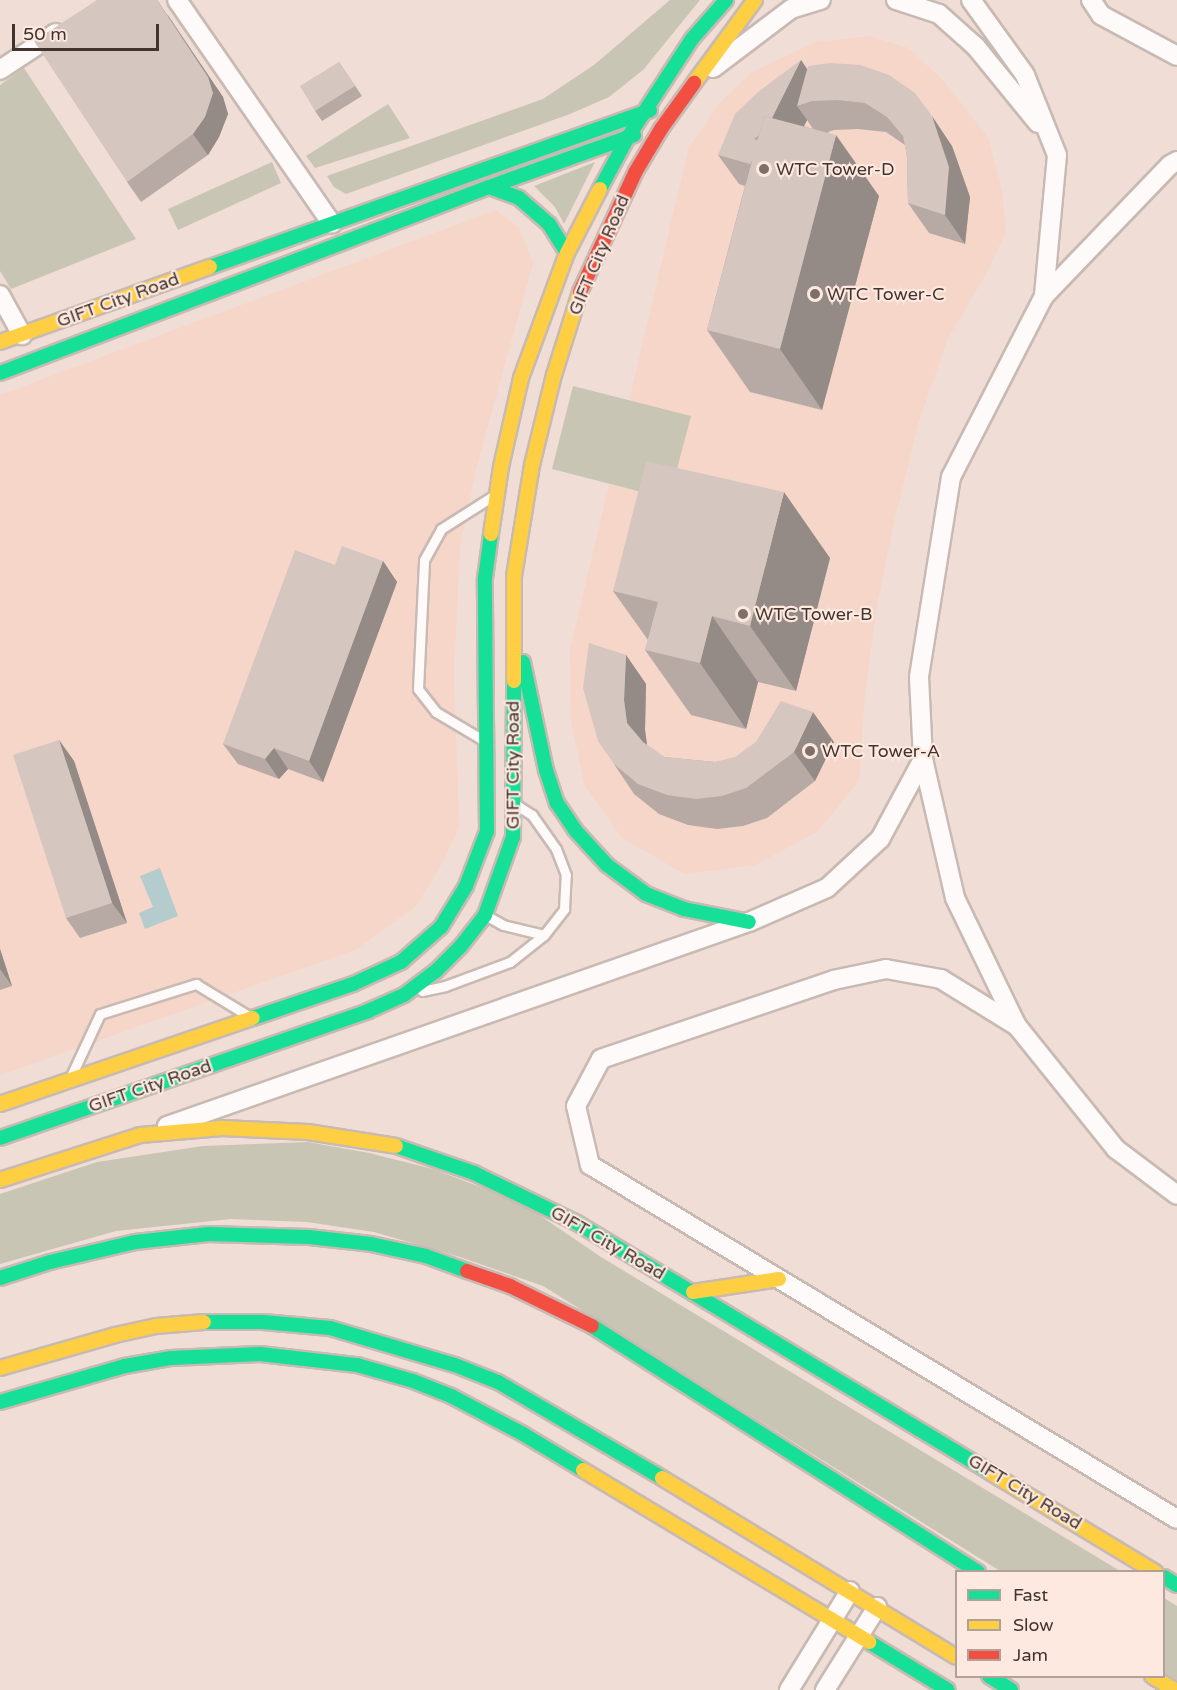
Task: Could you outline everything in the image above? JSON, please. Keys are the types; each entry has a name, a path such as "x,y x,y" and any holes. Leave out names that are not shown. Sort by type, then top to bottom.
{"street":[{"path":"177,0 332,224"},
{"name":"GIFT City Road","path":"0,1104 353,984 401,962 441,927 466,886 487,831 485,578 497,494 521,378 567,253 628,137 692,39 726,0"},
{"name":"GIFT City Road","path":"0,1138 368,1011 404,995 436,971 485,915 501,876 513,837 514,576 532,465 554,375 578,299 636,171 661,129 755,0"},
{"path":"697,80 791,9 820,0"},
{"path":"896,0 939,14 976,47 1050,136"},
{"path":"971,0 1025,75 1057,155 1044,296"},
{"path":"1091,0 1101,15 1177,56"},
{"path":"0,70 66,26"},
{"name":"GIFT City Road","path":"0,342 682,99"},
{"name":"GIFT City Road","path":"0,373 489,187 628,137 661,129"},
{"path":"1177,161 1170,165 1044,296 951,477 919,677 923,759 956,898 1017,1026 1116,1149 1177,1195"},
{"name":"GIFT City Road","path":"489,187 519,198 549,224 567,253"},
{"path":"0,295 22,335"},
{"path":"512,648 524,664 546,770 557,803 575,830 607,866 646,894 684,909 748,922"},
{"path":"140,1135 748,922 827,888 880,839 923,759"},
{"path":"1017,1026 941,979 886,969 834,980 601,1059 576,1106 590,1165 1177,1519"},
{"name":"GIFT City Road","path":"0,1180 140,1135 222,1128 308,1132 389,1144 474,1173 557,1213 693,1292 1152,1570"},
{"path":"0,1278 50,1262 135,1242 209,1234 309,1237 371,1244 426,1256 510,1286 608,1334 975,1570"},
{"path":"693,1292 779,1279"},
{"path":"0,1368 115,1335 156,1326 200,1322 263,1322 330,1328 379,1341 455,1365 498,1382 709,1504 955,1656"},
{"path":"0,1402 102,1371 171,1358 260,1354 357,1365 413,1381 451,1396 523,1434 948,1690"},
{"path":"789,1690 850,1591"},
{"path":"825,1690 877,1607"},
{"path":"991,1678 1011,1690"},
{"path":"1154,1678 1174,1690"}],"lane":[{"path":"487,743 436,712 418,689 424,560 441,529 497,494"},
{"path":"404,995 445,986 510,962 544,935 564,909 566,875 556,849 532,815 513,803"},
{"path":"485,915 503,925 544,935"},
{"path":"70,1079 100,1014 196,984 252,1017"}],"shaded area":[{"path":"670,0 700,0 643,70 609,97 570,114 346,194 334,187 327,176 543,99 594,65"},
{"path":"869,36 908,48 944,81 988,138 1002,190 1006,232 986,274 948,338 919,421 893,526 876,612 865,693 859,781 817,832 755,865 685,874 622,838 584,784 571,721 570,650 689,147 720,103 752,72 816,42"},
{"path":"24,68 136,239 11,289 0,271 0,85"},
{"path":"388,104 410,138 315,168 306,156"},
{"path":"272,162 281,183 178,230 168,209"},
{"path":"595,162 564,224 555,207 534,186"},
{"path":"496,210 520,229 533,263 476,469 460,546 454,673 459,828 438,871 415,907 355,950 0,1075 0,395"},
{"path":"573,386 691,416 669,499 552,469"},
{"path":"308,1142 369,1153 433,1169 520,1202 601,1257 1118,1570 998,1570 543,1286 460,1257 374,1232 307,1222 231,1219 116,1231 0,1264 0,1194 97,1162 203,1146"},
{"path":"1165,1599 1177,1606 1177,1681 1165,1673"}],"water":[{"path":"160,868 178,916 145,929 139,913 153,907 140,876"}],"building":[{"path":"97,0 157,0 208,77 213,93 205,117 193,134 127,182 34,41"},
{"path":"801,60 772,118 764,116 759,135 754,139 758,140 750,164 718,155 735,114 758,92"},
{"path":"339,62 355,86 315,111 300,86"},
{"path":"830,63 860,65 889,75 915,93 932,116 949,167 945,215 908,203 907,157 903,136 887,117 865,103 837,100 813,101 797,106 808,66"},
{"path":"764,116 836,135 780,349 707,330"},
{"path":"646,461 784,492 750,626 712,616 700,663 645,650 658,602 613,591"},
{"path":"342,546 383,561 309,761 274,748 265,759 223,744 295,550 335,565"},
{"path":"589,643 626,655 624,700 627,723 643,742 664,757 715,762 735,757 756,742 781,701 813,712 794,752 746,788 722,796 696,799 667,795 638,784 614,764 598,741 583,688"},
{"path":"59,740 112,903 66,918 13,755"}],"traffic: fast":[{"path":"600,189 628,137 692,39 726,0"},
{"path":"210,267 650,110"},
{"path":"0,373 489,187 634,135"},
{"path":"489,187 519,198 549,224 567,253"},
{"path":"253,1018 353,984 401,962 441,927 466,886 487,831 485,578 491,534"},
{"path":"523,662 546,770 557,803 575,830 607,865 646,894 684,909 749,922"},
{"path":"0,1138 368,1011 404,995 436,971 461,946 485,915 513,837 514,681"},
{"path":"396,1146 474,1173 577,1223 991,1473"},
{"path":"0,1278 50,1262 135,1242 209,1234 309,1237 371,1244 426,1256 467,1271"},
{"path":"204,1322 263,1322 330,1328 455,1365 498,1382 662,1478"},
{"path":"592,1326 975,1570"},
{"path":"0,1402 125,1366 171,1358 260,1354 357,1365 413,1381 451,1396 523,1434 583,1470"},
{"path":"1165,1578 1177,1585"},
{"path":"869,1642 948,1690"},
{"path":"992,1678 1011,1690"}],"traffic: slow":[{"path":"694,83 755,0"},
{"path":"491,534 501,467 521,378 567,253 600,189"},
{"path":"0,342 210,267"},
{"path":"514,681 514,576 532,465 554,375 580,292"},
{"path":"0,1104 253,1018"},
{"path":"0,1180 140,1135 222,1128 308,1132 396,1146"},
{"path":"693,1292 779,1279"},
{"path":"0,1368 115,1335 156,1326 204,1322"},
{"path":"583,1470 869,1642"},
{"path":"991,1473 1152,1570"},
{"path":"662,1478 955,1656"},
{"path":"1155,1678 1174,1690"}],"traffic: jam":[{"path":"580,292 636,171 661,129 694,83"},
{"path":"467,1271 510,1286 592,1326"}],"place":[{"name":"WTC Tower-D","path":"764,169"},
{"name":"WTC Tower-C","path":"815,294"},
{"name":"WTC Tower-B","path":"743,614"},
{"name":"WTC Tower-A","path":"810,751"}]}
